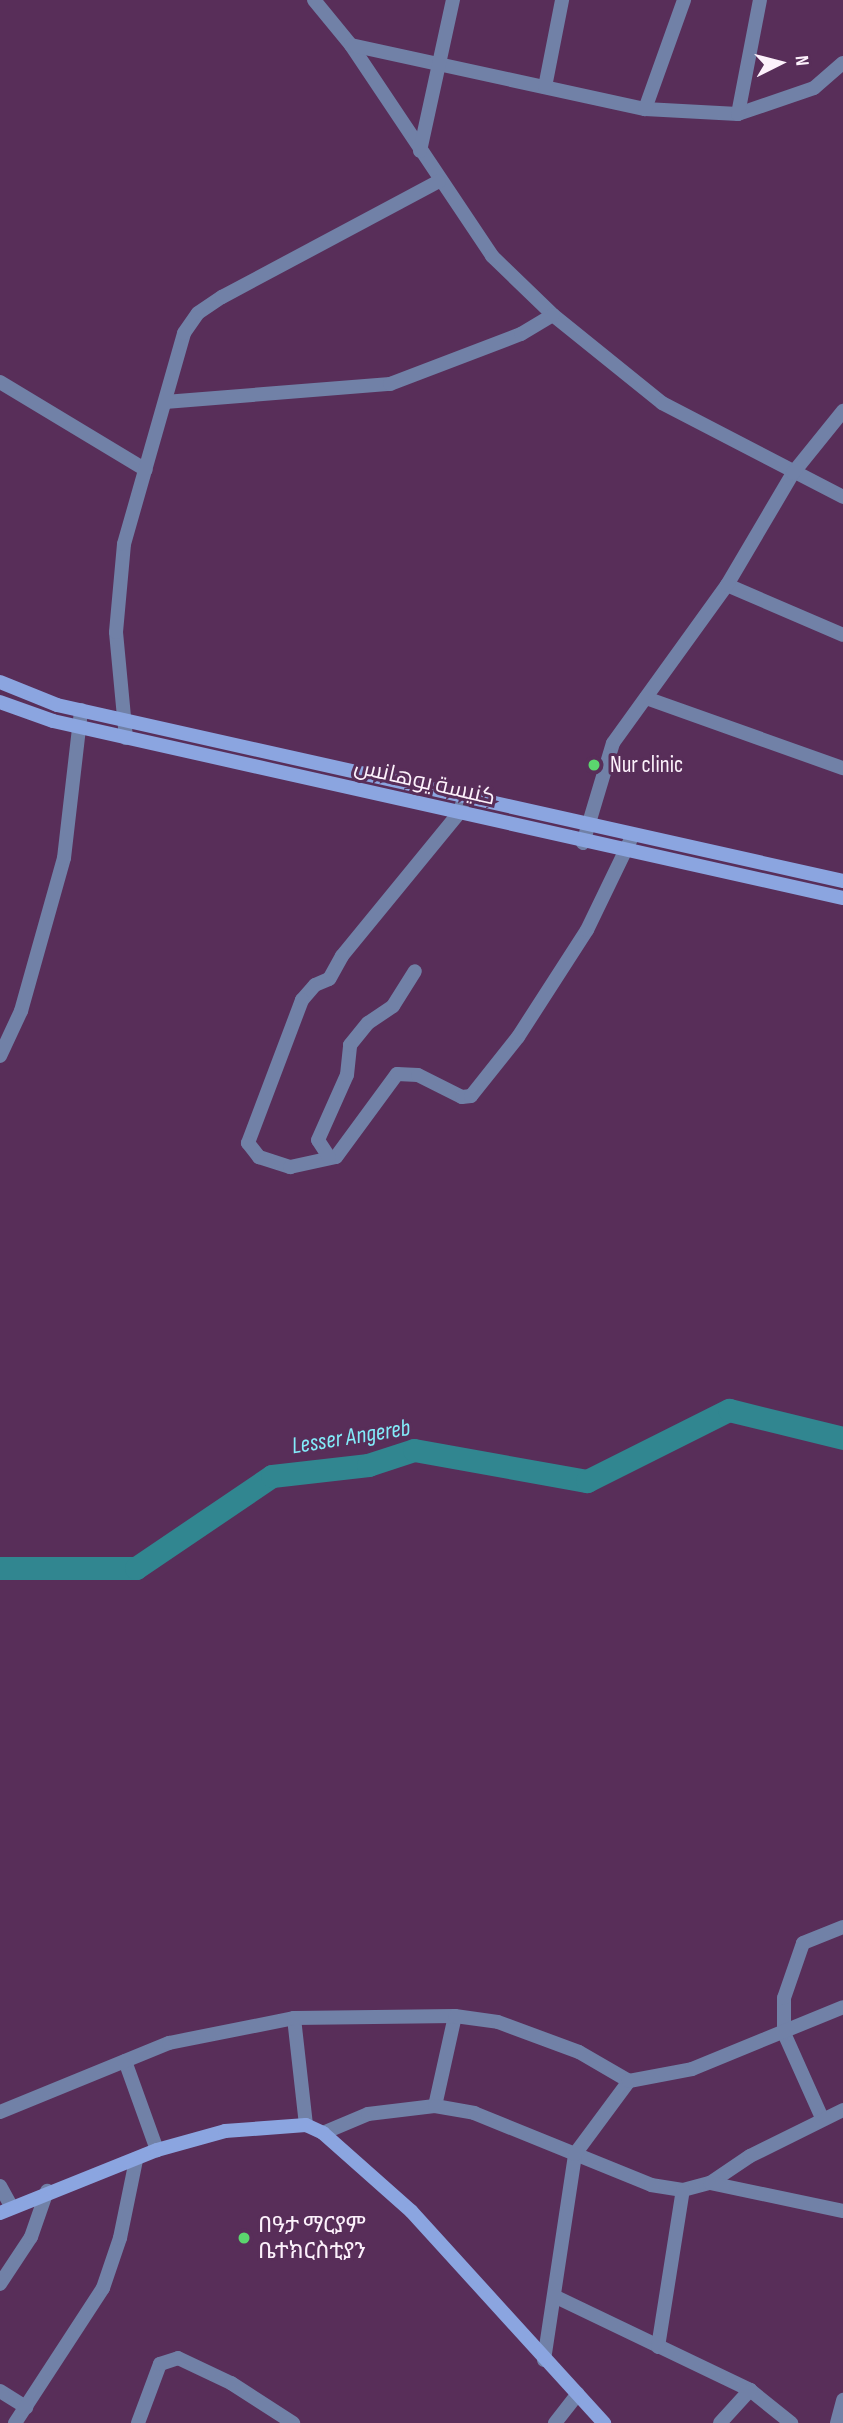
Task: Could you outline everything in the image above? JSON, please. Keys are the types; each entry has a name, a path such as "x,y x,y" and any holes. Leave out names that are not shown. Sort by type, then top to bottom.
{"street":[{"path":"314,0 351,45 439,181 492,256 553,315 662,403 843,497"},
{"path":"420,151 453,0"},
{"path":"545,87 562,0"},
{"path":"645,109 684,0"},
{"path":"738,114 760,0"},
{"path":"351,45 645,109 738,114 814,88 843,63"},
{"path":"126,738 116,632 124,544 184,333 198,313 439,181"},
{"path":"165,402 390,384 521,334 553,315"},
{"path":"0,382 146,470"},
{"path":"583,843 586,824 613,743 727,585 793,472 843,411"},
{"path":"727,585 843,635"},
{"path":"0,682 81,710 123,720 843,881"},
{"path":"646,698 843,768"},
{"name":"كنيسة يوهانس","path":"0,702 77,727 583,843 843,898"},
{"path":"0,1056 20,1011 64,858 81,710"},
{"path":"465,797 459,813 342,956 329,979 308,990 248,1143 259,1157 275,1165 290,1167 344,1152 397,1074 418,1075 462,1097 471,1096 518,1037 587,930 633,834"},
{"path":"329,1157 318,1140 347,1075 350,1045 368,1023 393,1006 415,971"},
{"path":"822,2118 784,2033 785,1998 803,1943 843,1927"},
{"path":"0,2112 169,2043 294,2018 455,2016 498,2022 579,2052 629,2081 692,2069 843,2007"},
{"path":"435,2106 455,2016"},
{"path":"294,2018 306,2125"},
{"path":"125,2061 158,2150"},
{"path":"544,2360 556,2297 575,2154 629,2081"},
{"path":"323,2133 368,2114 435,2106 474,2113 651,2185 684,2190 710,2183 822,2118 843,2110"},
{"path":"0,2186 6,2209 158,2150 225,2131 306,2125 323,2133 411,2211 604,2423"},
{"path":"15,2423 103,2288 120,2238 136,2160"},
{"path":"710,2183 843,2211"},
{"path":"658,2347 684,2190"},
{"path":"0,2284 31,2237 47,2191"},
{"path":"556,2297 750,2390 791,2423"},
{"path":"138,2423 160,2364 177,2358 231,2383 293,2423"},
{"path":"720,2423 750,2390"},
{"path":"0,2391 26,2407"},
{"path":"555,2423 578,2394"},
{"path":"836,2423 843,2400"}],"waterway":[{"name":"Lesser Angereb","path":"0,1568 136,1568 272,1476 368,1465 414,1450 587,1481 729,1410 843,1438"}],"place":[{"name":"Nur clinic","path":"594,765"},
{"name":"በዓታ ማርያም ቤተክርስቲያን","path":"244,2238"}]}
